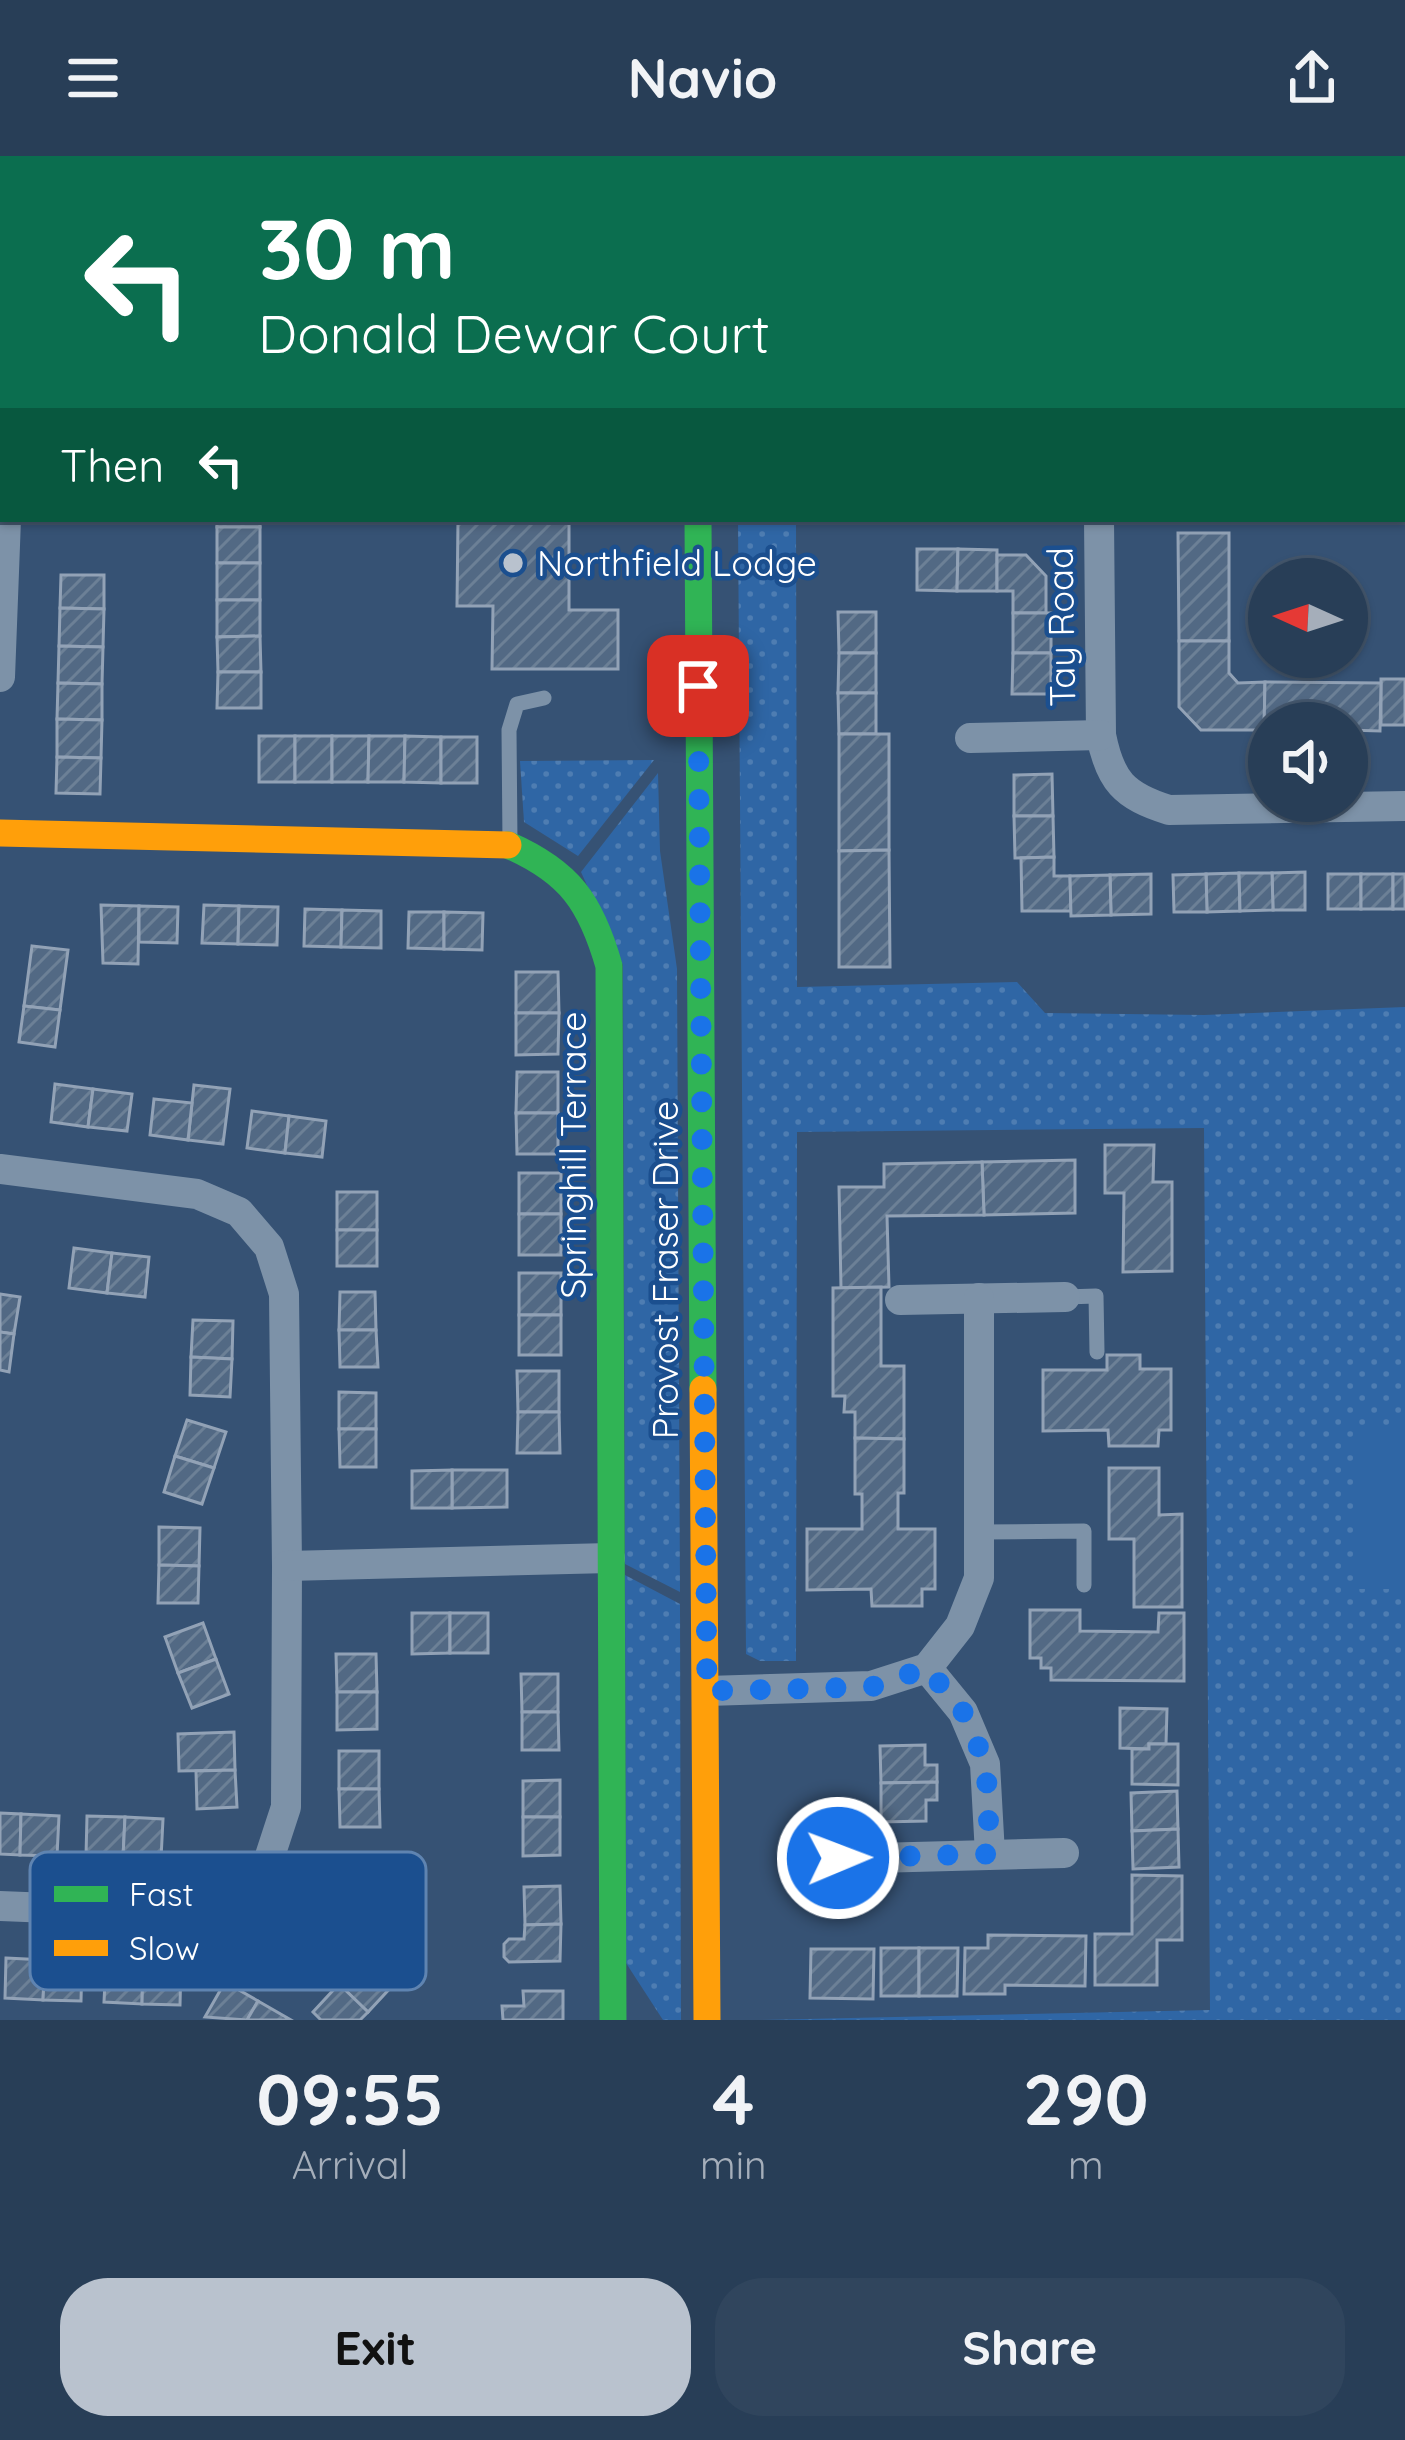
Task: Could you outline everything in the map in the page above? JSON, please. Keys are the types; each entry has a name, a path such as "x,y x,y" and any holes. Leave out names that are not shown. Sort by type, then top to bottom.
{"street":[{"path":"0,677 7,522"},
{"name":"Provost Fraser Drive","path":"698,522 707,2020"},
{"name":"Tay Road","path":"1099,522 1100,735 1107,765 1124,789 1169,810 1405,806"},
{"name":"Tay Road","path":"970,738 1100,735"},
{"name":"Springhill Terrace","path":"0,833 510,845 568,878 595,915 609,966 613,2020"},
{"path":"0,1169 197,1194 239,1212 269,1247 284,1294 286,1566 286,1808 271,1852"},
{"path":"900,1300 1065,1297"},
{"path":"707,1691 871,1687 927,1668 961,1626 979,1578 979,1298"},
{"path":"286,1566 610,1558"},
{"path":"927,1668 963,1712 986,1764 990,1854"},
{"path":"875,1858 1064,1853"},
{"path":"0,1906 30,1907"}],"lane":[{"path":"510,845 508,730 517,704 544,698"},
{"path":"1065,1297 1096,1296 1097,1352"},
{"path":"980,1532 1084,1531 1084,1586"},
{"path":"800,1859 875,1858"}],"shaded area":[{"path":"738,522 796,522 797,987 1017,982 1045,1013 1204,1015 1405,1007 1405,2020 762,2020 1210,2010 1204,1128 797,1132 796,1661 760,1661 746,1654"},
{"path":"654,760 578,856 524,822 520,761"},
{"path":"658,773 660,851 677,969 680,1592 625,1564 623,965 581,872"},
{"path":"1354,1425 1405,1425 1405,1589 1354,1589"},
{"path":"625,1575 680,1604 681,2020 663,2020 626,1963"}],"building":[{"path":"217,522 260,522 260,527 217,527"},
{"name":"Northfield Lodge","path":"458,522 569,522 569,610 618,610 618,669 492,669 493,606 457,606"},
{"path":"217,527 260,527 260,563 217,563"},
{"path":"1178,533 1229,533 1229,641 1179,641"},
{"path":"917,549 958,549 957,591 917,590"},
{"path":"958,549 997,550 997,591 957,591"},
{"path":"997,555 1026,555 1046,576 1046,613 1013,613 1013,591 997,591"},
{"path":"217,563 260,563 260,600 217,600"},
{"path":"61,575 104,575 104,609 60,608"},
{"path":"217,600 260,600 260,636 217,637"},
{"path":"60,608 104,609 103,647 59,646"},
{"path":"838,612 876,612 876,653 839,653"},
{"path":"1013,613 1051,613 1051,653 1013,653"},
{"path":"260,636 261,672 218,672 217,637"},
{"path":"1179,641 1229,641 1229,673 1238,683 1265,682 1265,702 1248,702 1248,730 1201,730 1179,707"},
{"path":"59,646 103,647 102,684 58,683"},
{"path":"839,653 876,653 876,693 838,693"},
{"path":"1013,653 1051,653 1051,694 1012,694"},
{"path":"218,672 261,672 261,708 217,708"},
{"path":"1381,679 1405,679 1405,725 1381,725"},
{"path":"1265,682 1381,683 1380,731 1368,731 1368,702 1265,702"},
{"path":"58,683 102,684 102,720 57,719"},
{"path":"838,693 876,693 876,734 839,734"},
{"path":"57,719 102,720 101,758 57,757"},
{"path":"839,734 889,734 889,850 839,851"},
{"path":"259,736 295,736 295,782 259,782"},
{"path":"295,736 332,736 332,782 295,782"},
{"path":"332,736 369,736 368,782 332,782"},
{"path":"369,736 405,736 404,782 368,782"},
{"path":"405,736 441,737 441,783 404,782"},
{"path":"441,737 477,737 477,783 441,783"},
{"path":"57,757 101,758 100,794 56,793"},
{"path":"1052,774 1053,816 1014,816 1014,775"},
{"path":"1014,816 1053,816 1054,857 1015,858"},
{"path":"889,850 890,967 839,967 839,851"},
{"path":"1054,857 1054,876 1070,876 1071,911 1022,911 1021,858"},
{"path":"1305,872 1305,910 1273,910 1272,873"},
{"path":"1239,873 1240,911 1207,912 1206,874"},
{"path":"1239,873 1272,873 1273,910 1240,911"},
{"path":"1151,874 1151,914 1111,915 1110,875"},
{"path":"1206,874 1207,912 1174,912 1173,875"},
{"path":"1328,874 1361,874 1361,909 1328,909"},
{"path":"1361,874 1393,874 1393,909 1361,909"},
{"path":"1393,874 1405,874 1405,909 1393,909"},
{"path":"1110,875 1111,915 1071,916 1070,876"},
{"path":"101,905 139,906 138,964 103,963"},
{"path":"204,905 239,906 238,944 202,943"},
{"path":"139,906 178,907 177,943 139,942"},
{"path":"239,906 278,907 277,945 238,944"},
{"path":"305,909 342,910 341,947 304,946"},
{"path":"342,910 381,911 381,948 341,947"},
{"path":"409,912 444,912 444,949 408,948"},
{"path":"444,912 483,913 482,950 444,949"},
{"path":"32,946 68,950 60,1010 24,1006"},
{"path":"516,972 558,972 559,1013 516,1013"},
{"path":"24,1006 60,1010 55,1047 19,1042"},
{"path":"516,1013 559,1013 558,1054 516,1055"},
{"path":"517,1072 558,1072 558,1113 516,1113"},
{"path":"55,1084 93,1089 88,1127 51,1122"},
{"path":"194,1085 230,1089 223,1144 188,1140"},
{"path":"93,1089 132,1094 127,1131 88,1127"},
{"path":"154,1099 192,1103 188,1140 150,1135"},
{"path":"252,1111 289,1116 285,1153 247,1148"},
{"path":"516,1113 558,1113 558,1154 517,1154"},
{"path":"289,1116 326,1121 322,1157 285,1153"},
{"path":"1105,1145 1154,1145 1153,1182 1172,1182 1172,1271 1123,1272 1124,1193 1105,1193"},
{"path":"1075,1160 1075,1213 984,1215 982,1162"},
{"path":"982,1162 984,1215 887,1216 889,1287 841,1288 839,1187 884,1187 884,1164"},
{"path":"519,1173 561,1173 561,1214 519,1214"},
{"path":"337,1192 377,1192 377,1230 337,1230"},
{"path":"519,1214 561,1214 561,1255 519,1255"},
{"path":"337,1230 377,1230 377,1266 337,1266"},
{"path":"74,1248 112,1253 107,1293 69,1288"},
{"path":"112,1253 149,1257 145,1297 107,1293"},
{"path":"519,1273 561,1273 561,1315 519,1315"},
{"path":"881,1287 881,1366 904,1366 904,1439 855,1438 855,1412 844,1412 845,1396 833,1396 833,1288"},
{"path":"340,1292 375,1292 376,1330 339,1330"},
{"path":"0,1294 20,1297 14,1334 0,1332"},
{"path":"519,1315 561,1315 561,1355 519,1355"},
{"path":"193,1320 233,1321 232,1359 191,1357"},
{"path":"339,1330 376,1330 378,1367 340,1367"},
{"path":"0,1332 14,1334 9,1372 0,1370"},
{"path":"1107,1355 1140,1355 1140,1369 1171,1369 1171,1430 1159,1430 1158,1446 1109,1446 1108,1430 1043,1431 1043,1370 1107,1370"},
{"path":"191,1357 232,1359 230,1397 190,1395"},
{"path":"517,1371 559,1371 559,1412 518,1412"},
{"path":"339,1392 376,1393 376,1429 339,1429"},
{"path":"518,1412 559,1412 560,1453 517,1453"},
{"path":"187,1420 226,1432 214,1468 175,1456"},
{"path":"339,1429 376,1429 376,1467 340,1467"},
{"path":"855,1438 904,1439 898,1529 935,1529 935,1589 922,1589 922,1606 872,1606 871,1589 807,1590 807,1529 862,1529 862,1494 855,1494"},
{"path":"175,1456 214,1468 202,1504 164,1492"},
{"path":"1109,1468 1159,1468 1159,1515 1182,1514 1182,1607 1134,1607 1134,1539 1109,1539"},
{"path":"452,1470 507,1470 507,1507 452,1508"},
{"path":"452,1470 452,1508 412,1508 412,1471"},
{"path":"159,1527 200,1528 199,1566 159,1565"},
{"path":"159,1565 199,1566 198,1603 158,1603"},
{"path":"1030,1610 1080,1610 1080,1631 1158,1632 1159,1613 1184,1613 1184,1681 1051,1680 1051,1668 1041,1668 1041,1658 1030,1658"},
{"path":"412,1613 450,1613 450,1653 412,1654"},
{"path":"450,1613 488,1613 488,1653 450,1653"},
{"path":"203,1623 216,1659 178,1673 165,1637"},
{"path":"336,1654 376,1654 377,1692 337,1692"},
{"path":"216,1659 229,1694 192,1708 178,1673"},
{"path":"521,1674 558,1674 558,1712 522,1712"},
{"path":"337,1692 377,1692 377,1729 337,1730"},
{"path":"1120,1708 1167,1709 1166,1744 1120,1748"},
{"path":"522,1712 558,1712 559,1750 522,1750"},
{"path":"234,1732 235,1770 179,1771 178,1734"},
{"path":"1149,1744 1178,1744 1178,1785 1132,1784 1132,1749 1149,1749"},
{"path":"925,1745 925,1765 937,1765 937,1782 881,1783 880,1746"},
{"path":"339,1751 379,1751 379,1789 339,1789"},
{"path":"235,1770 237,1807 197,1809 196,1771"},
{"path":"560,1780 560,1817 523,1817 523,1781"},
{"path":"937,1782 937,1800 926,1800 926,1821 881,1822 881,1783"},
{"path":"339,1789 379,1789 380,1827 340,1827"},
{"path":"1177,1791 1178,1829 1132,1831 1131,1793"},
{"path":"0,1813 21,1814 20,1855 0,1854"},
{"path":"21,1814 59,1816 57,1852 20,1855"},
{"path":"87,1816 125,1817 123,1852 86,1852"},
{"path":"125,1817 163,1819 161,1852 123,1852"},
{"path":"523,1817 560,1817 560,1855 523,1856"},
{"path":"1178,1829 1179,1867 1133,1869 1132,1831"},
{"path":"1132,1875 1182,1876 1182,1940 1157,1940 1157,1985 1095,1985 1095,1934 1132,1934"},
{"path":"560,1886 561,1924 525,1925 524,1887"},
{"path":"561,1924 560,1961 509,1962 504,1957 504,1944 509,1939 524,1939 525,1925"},
{"path":"988,1935 1086,1936 1085,1986 1005,1985 1005,1994 964,1994 965,1948 988,1948"},
{"path":"881,1948 919,1948 919,1996 881,1996"},
{"path":"919,1948 958,1948 957,1996 919,1996"},
{"path":"811,1949 874,1949 873,1999 810,1998"},
{"path":"6,1958 30,1959 30,1990 44,1990 43,2000 5,1998"},
{"path":"44,1990 81,1990 81,2001 43,2000"},
{"path":"105,1990 142,1990 142,2004 104,2002"},
{"path":"142,1990 180,1990 180,2005 142,2004"},
{"path":"220,1990 239,1990 258,2001 247,2020 205,2017"},
{"path":"333,1990 345,1990 368,2012 360,2020 321,2020 313,2012"},
{"path":"345,1990 388,1990 368,2012"},
{"path":"523,1991 563,1991 563,2020 503,2020 502,2006 524,2006"},
{"path":"258,2001 291,2020 247,2020"}],"traffic: fast":[{"path":"698,522 703,1389"},
{"path":"508,845 547,866 575,892 594,924 609,966 613,2020"}],"traffic: slow":[{"path":"0,833 508,845"},
{"path":"703,1389 707,2020"}],"place":[{"name":"Northfield Lodge","path":"513,563"}],"route":[{"path":"698,686 707,1691 871,1687 927,1668 963,1712 986,1764 990,1854 838,1858"}]}
